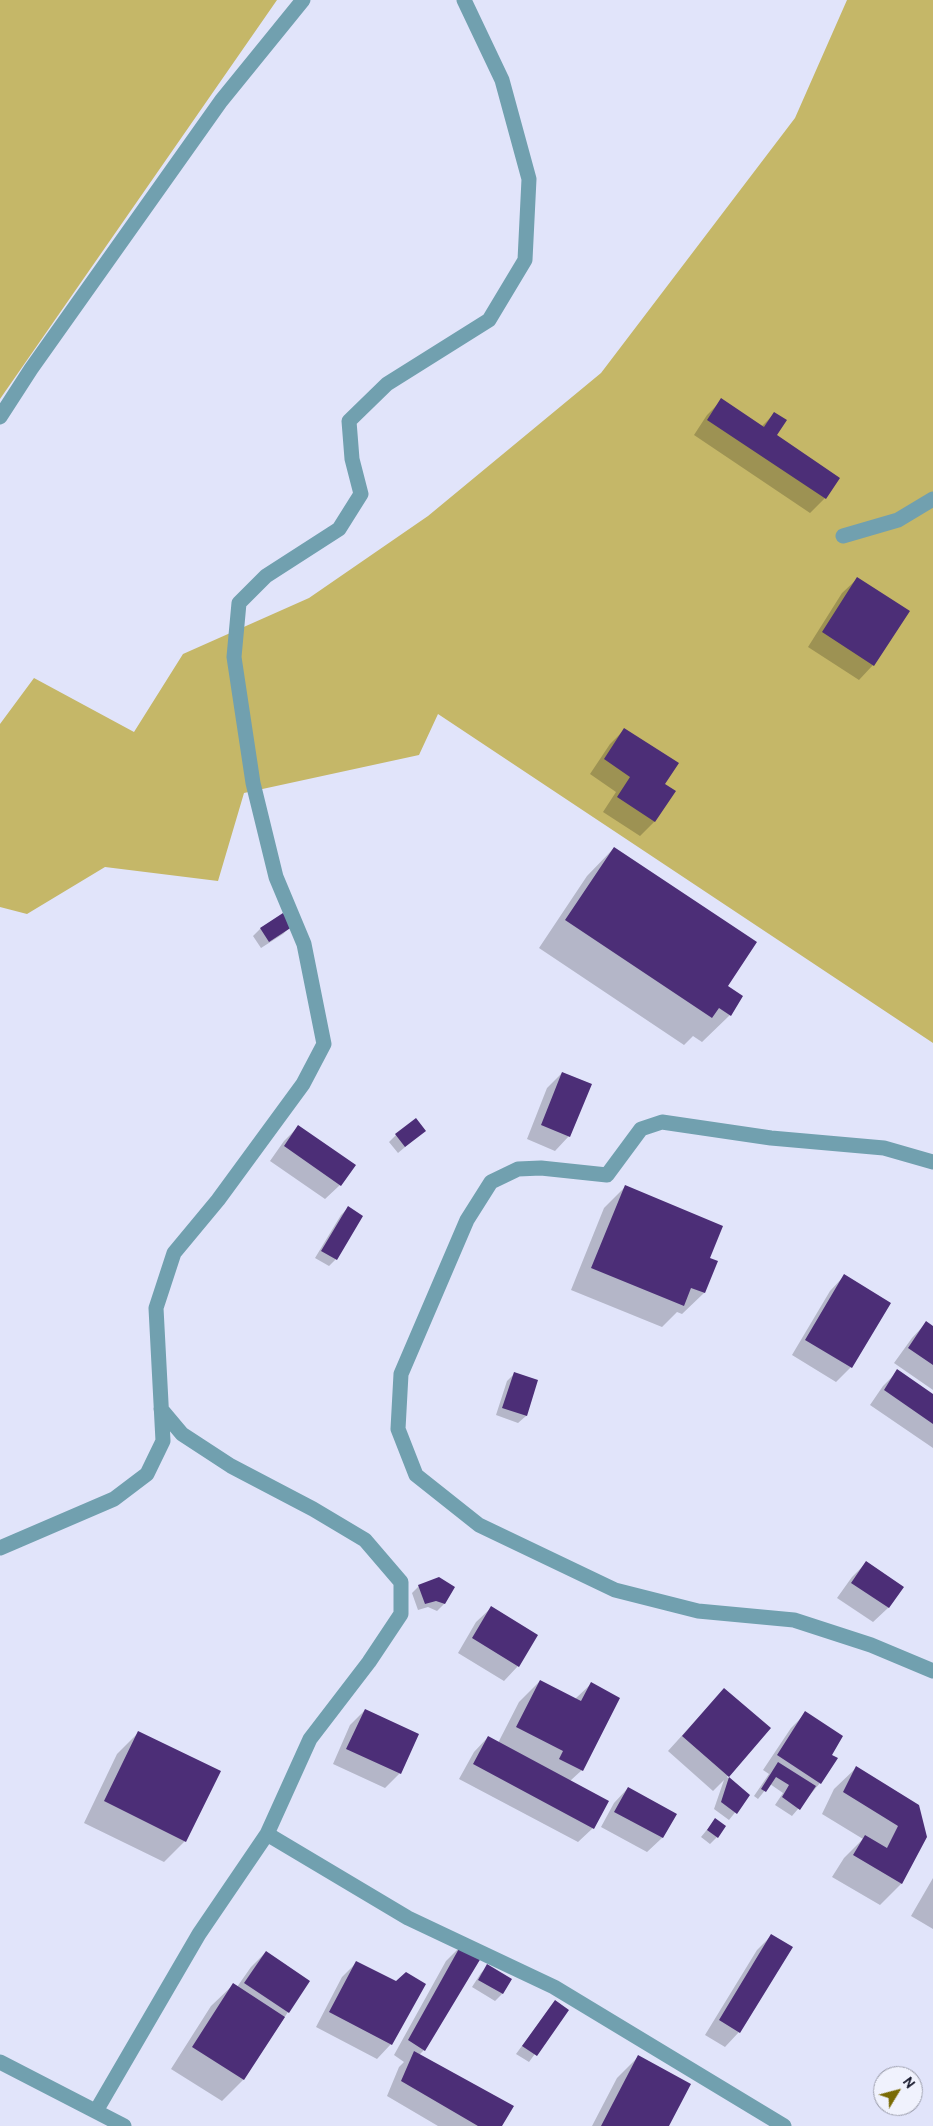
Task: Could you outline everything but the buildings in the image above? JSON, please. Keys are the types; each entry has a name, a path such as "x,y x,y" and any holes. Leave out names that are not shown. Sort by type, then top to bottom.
{"street":[{"path":"0,417 31,369 221,101 303,0"},
{"path":"0,1548 114,1498 147,1474 163,1441 156,1308 174,1253 218,1200 303,1084 324,1044 304,944 276,877 253,783 234,657 239,603 266,576 339,529 361,494 352,459 348,421 387,384 489,320 525,260 529,179 502,80 464,0"},
{"path":"843,536 898,520 933,499"},
{"path":"933,1162 884,1148 772,1138 662,1122 641,1129 607,1175 541,1168 518,1169 491,1182 467,1220 401,1374 398,1430 416,1475 479,1525 616,1590 698,1611 794,1620 871,1645 933,1671"},
{"path":"96,2111 199,1934 267,1834 310,1739 369,1662 401,1614 401,1582 365,1540 313,1509 231,1466 182,1434 161,1409"},
{"path":"267,1834 408,1918 554,1987 784,2126"},
{"path":"0,2062 124,2126"}],"shaded area":[{"path":"0,0 277,0 0,399"},
{"path":"847,0 933,0 933,1043 438,714 419,755 244,793 218,881 105,867 27,914 0,907 0,724 34,678 134,732 183,654 309,598 428,516 601,373 795,118"}]}
